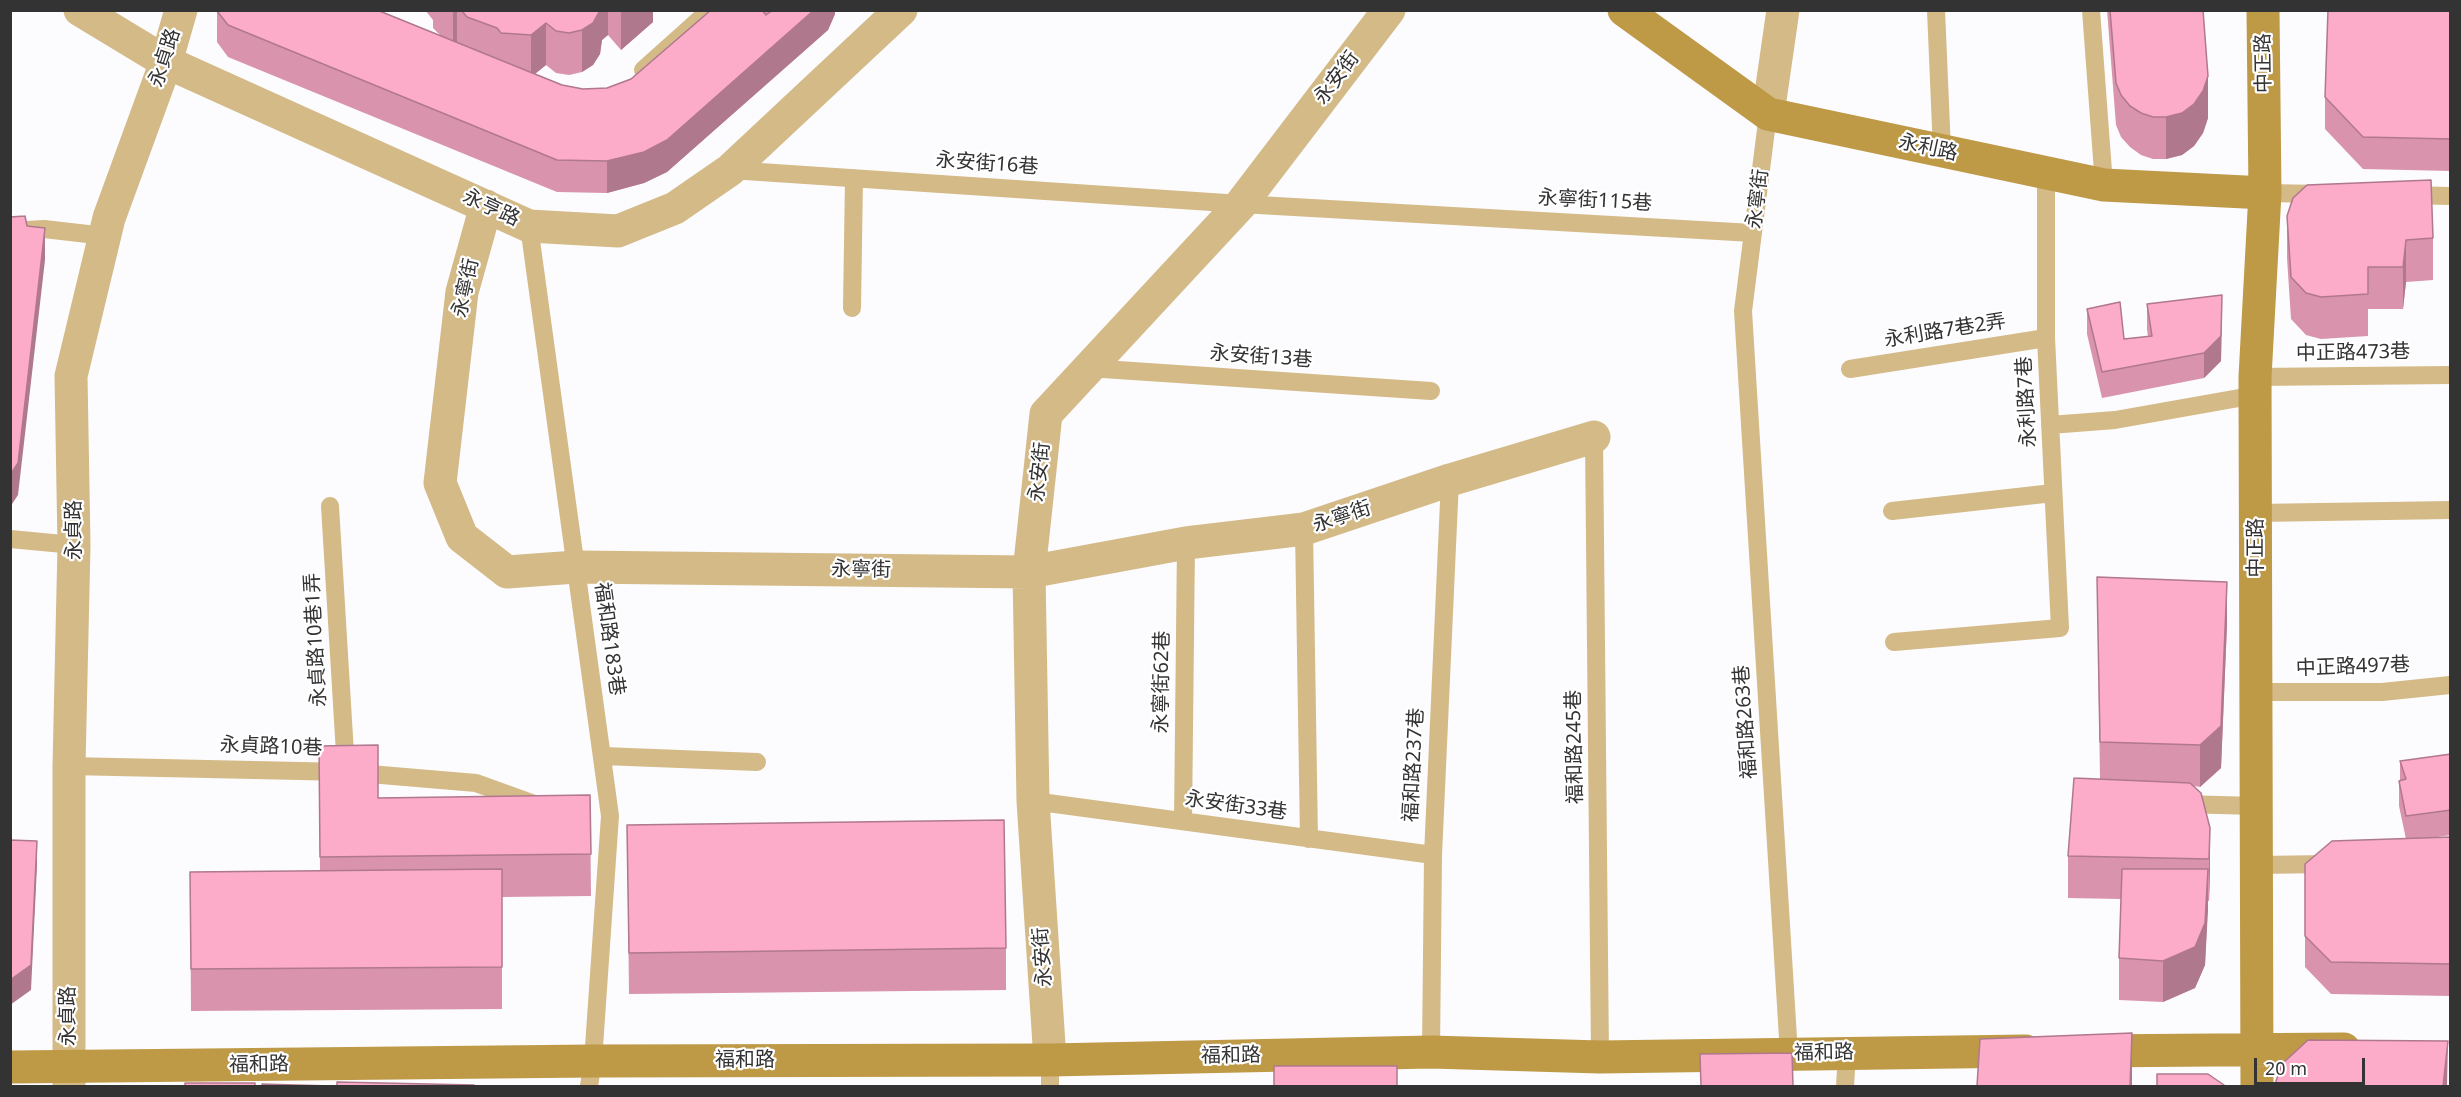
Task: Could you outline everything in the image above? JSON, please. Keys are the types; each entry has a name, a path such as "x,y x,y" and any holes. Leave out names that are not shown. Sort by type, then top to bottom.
{"street":[{"name":"永亨路","path":"80,10 165,62 529,226 618,231 675,208 730,170 890,14"},
{"name":"永貞路","path":"69,1077 69,766 74,545 71,376 105,236 181,10"},
{"name":"永安街","path":"1050,1073 1033,801 1029,572 1046,414 1241,204 1389,10"},
{"name":"永利路","path":"1624,10 1768,114 2104,185 2265,193"},
{"name":"永寧街","path":"1768,114 1783,10"},
{"name":"中正路","path":"2257,1086 2255,386 2265,193 2263,10"},
{"name":"永寧街","path":"486,206 462,292 440,483 462,537 507,572 576,567 1029,572 1186,543 1304,529 1449,480 1594,436"},
{"name":"福和路","path":"10,1067 69,1077 1050,1073 1431,1052 1600,1056 2379,1048"}],"lane":[{"path":"631,80 710,10"},
{"path":"1936,10 1942,151"},
{"path":"2091,10 2104,185"},
{"name":"永寧街","path":"1748,388 1743,311 1768,114"},
{"name":"永安街16巷","path":"730,170 1241,204 1434,214"},
{"name":"永利路7巷","path":"1894,642 2060,628 2046,338 2046,172"},
{"path":"852,308 854,178"},
{"path":"2265,193 2346,194"},
{"path":"2392,195 2451,196"},
{"name":"永寧街115巷","path":"1434,214 1753,233"},
{"name":"福和路183巷","path":"529,226 610,816 591,1074"},
{"path":"10,231 44,229 105,236"},
{"name":"永利路7巷2弄","path":"1850,369 2046,338"},
{"name":"永安街13巷","path":"1088,368 1431,391"},
{"name":"中正路473巷","path":"2050,425 2115,420 2255,386 2451,375"},
{"name":"福和路263巷","path":"1748,388 1789,1054"},
{"name":"福和路245巷","path":"1594,436 1600,1056"},
{"name":"福和路237巷","path":"1431,1052 1432,855 1449,480"},
{"path":"1892,511 2054,493"},
{"name":"永貞路10巷1弄","path":"330,506 346,772"},
{"path":"2256,513 2451,510"},
{"path":"1304,529 1309,839"},
{"path":"10,539 74,545"},
{"name":"永寧街62巷","path":"1182,821 1186,543"},
{"name":"中正路497巷","path":"2256,692 2382,692 2451,685"},
{"path":"603,756 757,762"},
{"name":"永貞路10巷","path":"69,766 346,772 476,783 546,808 556,809"},
{"name":"永安街33巷","path":"1033,801 1432,855"},
{"path":"2163,804 2257,806"},
{"path":"589,813 610,816"},
{"path":"2257,865 2350,863"},
{"path":"1845,1086 1846,1053"}],"building":[{"path":"377,10 562,85 583,89 607,88 631,79 711,10 762,10 766,15 773,10 814,10 667,140 644,152 607,161 557,160 228,25 217,11"},
{"path":"461,10 600,10 593,23 582,30 569,33 556,31 546,23 531,35 501,33 497,28 467,17"},
{"path":"2110,10 2203,10 2208,76 2203,91 2194,104 2182,113 2166,117 2153,117 2130,106 2121,95 2116,83"},
{"path":"2328,10 2451,10 2451,139 2363,137 2325,97"},
{"path":"2431,180 2433,238 2406,240 2403,267 2368,267 2368,294 2321,297 2306,293 2291,277 2287,216 2293,198 2307,185"},
{"path":"25,216 27,226 45,228 18,463 10,475 10,217"},
{"path":"2222,295 2221,336 2204,353 2102,372 2087,309 2120,302 2124,339 2152,336 2147,304"},
{"path":"2097,577 2227,582 2221,726 2200,745 2100,742"},
{"path":"378,745 378,798 590,795 591,854 320,857 319,746"},
{"path":"2451,754 2451,810 2406,816 2399,781 2406,779 2400,761"},
{"path":"2074,778 2190,783 2201,793 2210,828 2209,859 2068,856"},
{"path":"1004,820 1006,948 629,953 627,825"},
{"path":"2451,837 2451,964 2331,962 2305,936 2305,864 2332,841"},
{"path":"10,840 37,841 31,965 10,980"},
{"path":"502,869 502,967 191,969 190,872"},
{"path":"2122,869 2208,869 2205,923 2195,947 2163,961 2119,958"},
{"path":"2132,1033 2130,1086 1977,1086 1980,1039"},
{"path":"2308,1040 2448,1041 2443,1086 2276,1086 2282,1064"},
{"path":"1792,1053 1793,1086 1701,1086 1700,1054"},
{"path":"1274,1066 1397,1066 1397,1086 1274,1086"},
{"path":"2157,1074 2208,1074 2224,1086 2157,1086"},
{"path":"337,1082 474,1085 474,1086 337,1086"},
{"path":"185,1083 255,1083 255,1086 185,1086"},
{"path":"262,1084 330,1086 262,1086"}]}
